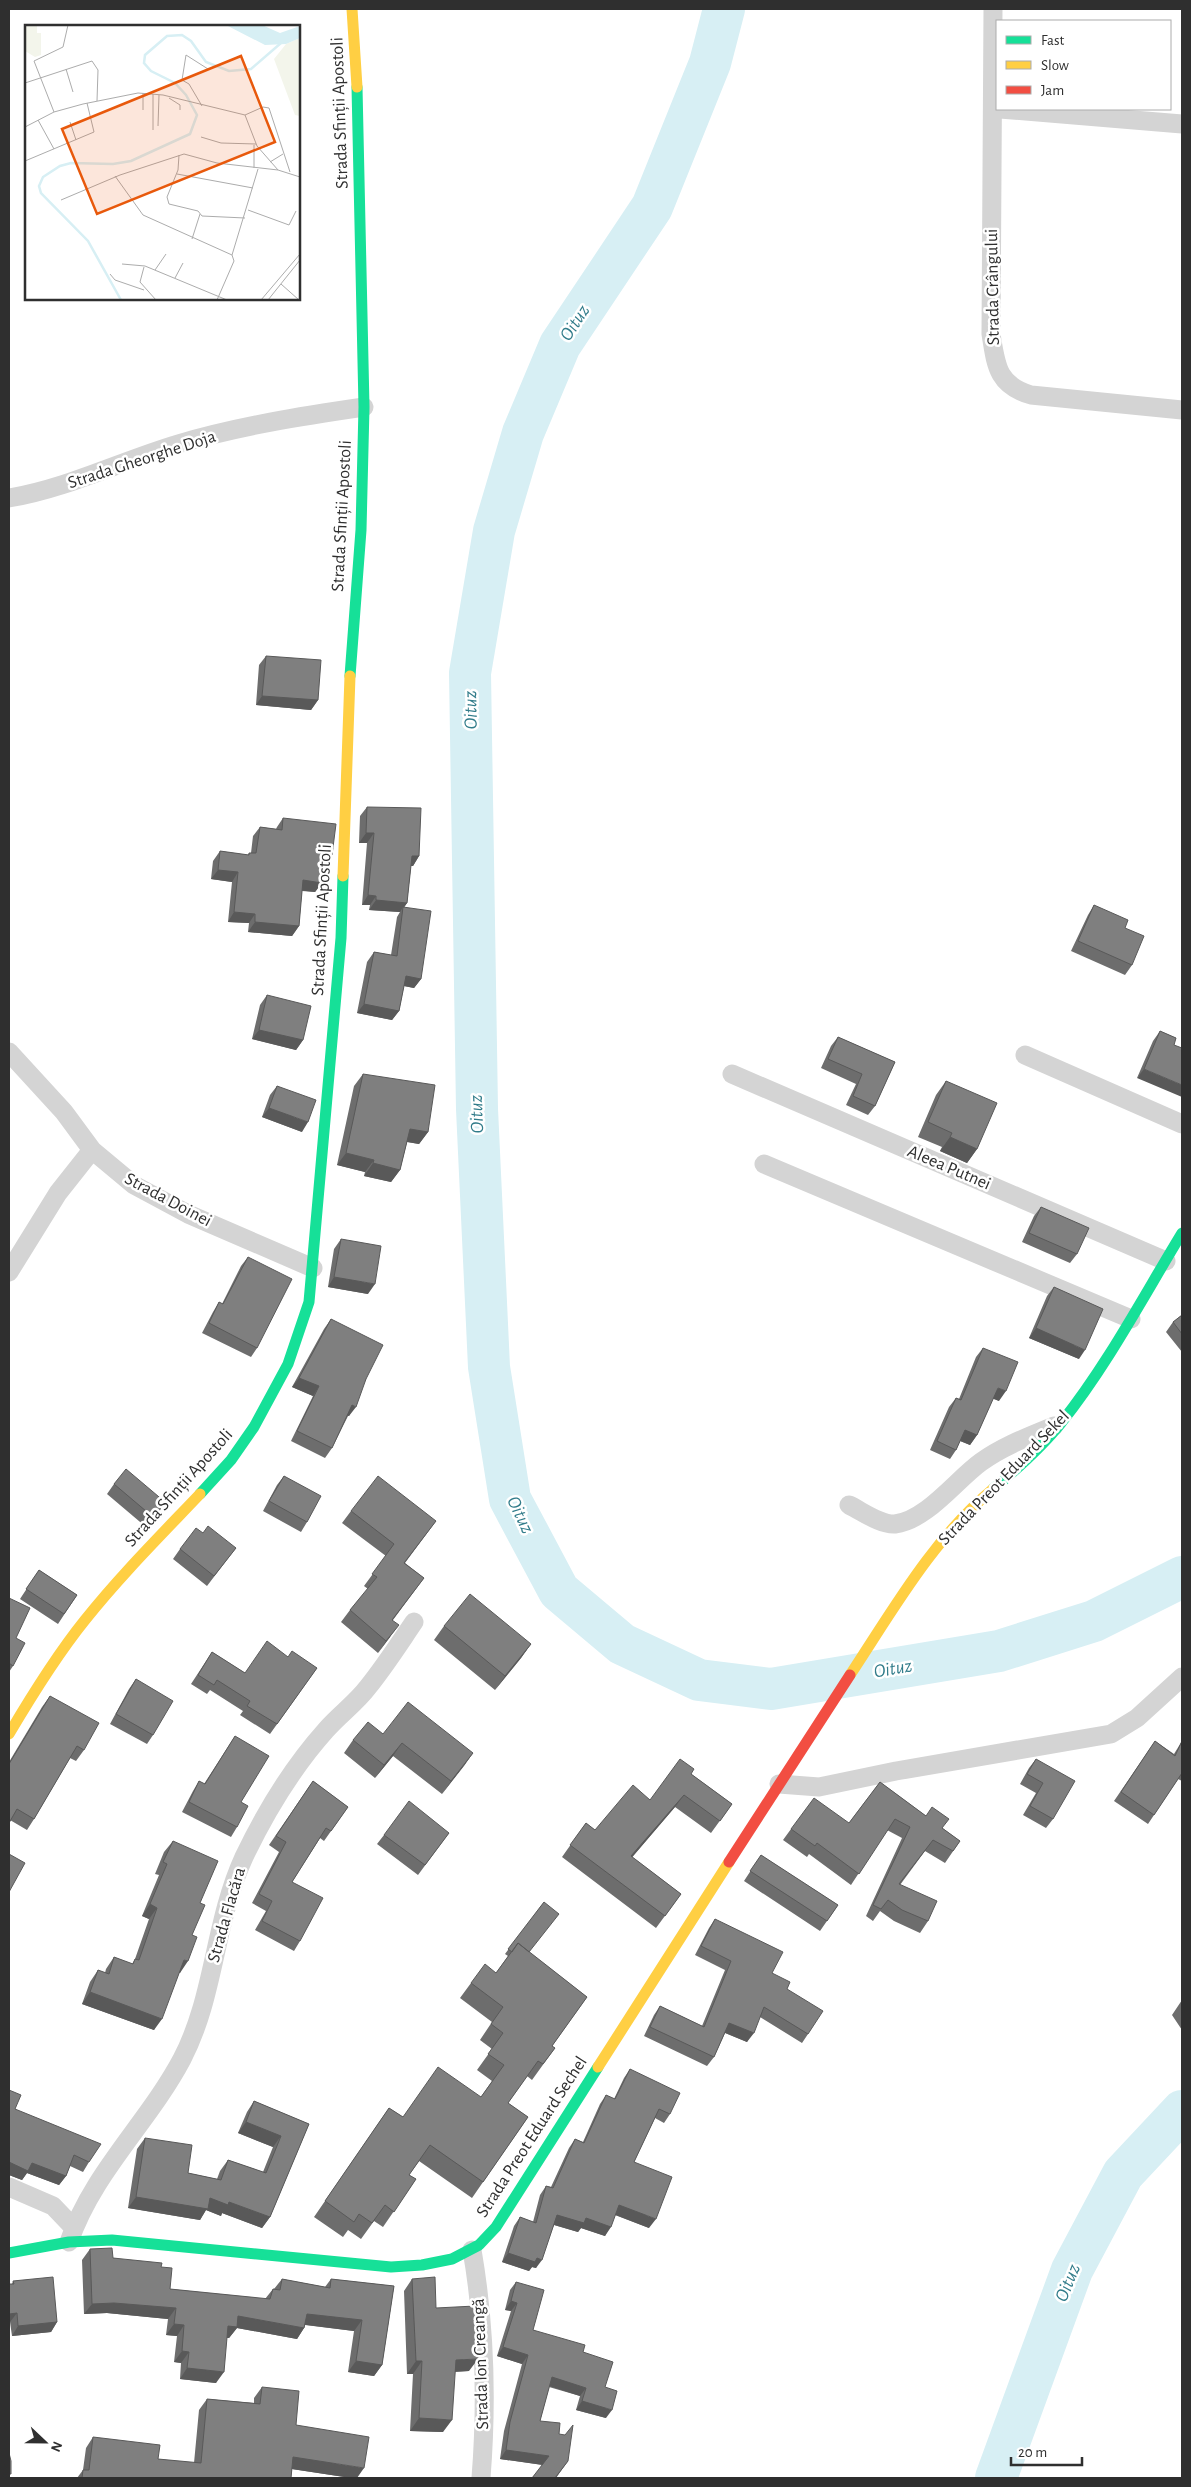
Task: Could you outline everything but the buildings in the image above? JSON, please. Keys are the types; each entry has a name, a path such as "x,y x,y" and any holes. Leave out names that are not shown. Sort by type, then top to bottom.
{"street":[{"name":"Strada Sfinții Apostoli","path":"9,1734 36,1688 84,1621 121,1577 231,1460 254,1427 272,1397 299,1336 309,1302 341,938 351,661 362,530 364,407 359,121 352,9"},
{"name":"Strada Crângului","path":"993,9 996,83"},
{"name":"Strada Crângului","path":"997,110 992,334 995,359 1004,381 1014,390 1031,395 1182,410"},
{"path":"1020,110 1182,124"},
{"name":"Strada Gheorghe Doja","path":"9,498 41,493 178,444 279,420 364,407"},
{"name":"Strada Doinei","path":"9,1052 64,1112 92,1150 134,1185 164,1202 313,1268"},
{"path":"1025,1055 1182,1124"},
{"name":"Aleea Putnei","path":"732,1074 1166,1261"},
{"path":"9,1272 58,1194 92,1150"},
{"path":"764,1164 1131,1319"},
{"name":"Strada Preot Eduard Sekel","path":"784,1777 920,1568 946,1533 972,1506 1026,1461 1060,1424 1100,1370 1182,1233"},
{"path":"849,1505 878,1520 892,1524 907,1521 930,1506 982,1461 1021,1440 1060,1424"},
{"name":"Strada Flacăra","path":"72,2235 101,2176 166,2086 182,2058 204,2004 222,1919 233,1884 257,1830 272,1803 289,1776 327,1729 368,1688 414,1622"},
{"path":"784,1777 818,1788 896,1771 1111,1734 1138,1718 1182,1677"},
{"name":"Strada Preot Eduard Sechel","path":"9,2253 72,2235 376,2267 408,2267 444,2262 472,2250 490,2234 510,2205 784,1777"},
{"path":"9,2188 53,2206 72,2235"},
{"name":"Strada Ion Creangă","path":"472,2250 480,2292 484,2383 481,2478"}],"waterway":[{"name":"Oituz","path":"724,9 710,63 652,207 560,345 523,433 494,531 470,673 477,1109 489,1367 510,1499 559,1591 622,1644 699,1680 771,1689 999,1651 1094,1621 1182,1577"},
{"name":"Oituz","path":"996,2478 1072,2270 1123,2174 1182,2111"}],"traffic: fast":[{"path":"350,676 361,530 364,407 357,87"},
{"path":"200,1494 231,1460 254,1427 288,1364 309,1302 341,938 343,876"},
{"path":"993,1489 1045,1441 1078,1401 1110,1354 1182,1233"},
{"path":"9,2253 69,2242 112,2240 391,2267 422,2265 452,2259 479,2245 496,2227 598,2067"}],"traffic: slow":[{"path":"352,9 357,87"},
{"path":"343,876 350,676"},
{"path":"850,1675 932,1553 971,1509 993,1489"},
{"path":"9,1734 45,1676 85,1620 126,1572 200,1494"},
{"path":"598,2067 729,1862"}],"traffic: jam":[{"path":"729,1862 850,1675"}]}
